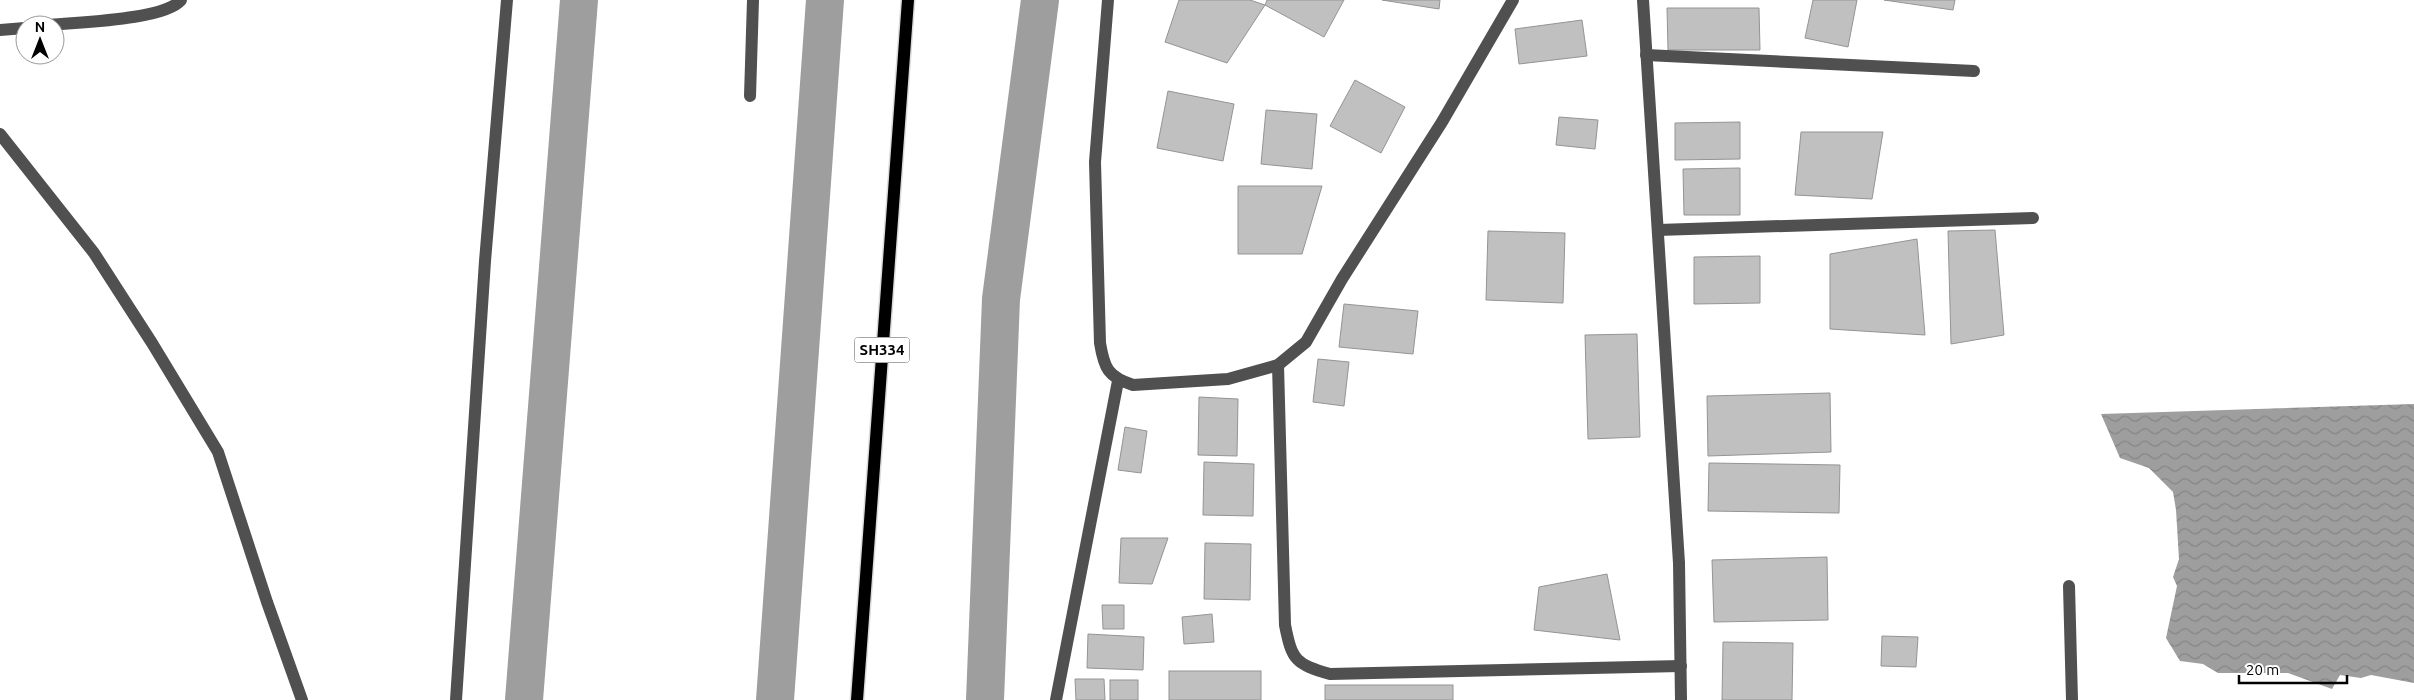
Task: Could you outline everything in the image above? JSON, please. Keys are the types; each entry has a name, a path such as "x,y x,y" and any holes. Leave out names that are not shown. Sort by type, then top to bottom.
{"main road":[{"name":"SH334","path":"857,700 908,0"}],"street":[{"path":"65,24 146,15 165,10 181,0"},
{"path":"456,700 484,271 507,0"},
{"path":"750,96 753,0"},
{"path":"1108,0 1095,162 1100,343 1107,370 1118,381 1133,386 1228,379 1278,365 1306,342 1342,279 1442,122 1513,0"},
{"path":"1643,0 1679,563 1681,700"},
{"path":"0,30 15,29"},
{"path":"1646,55 1974,71"},
{"path":"0,134 94,253 152,343 218,452 267,602 302,700"},
{"path":"1658,230 2033,218"},
{"path":"1278,365 1286,626 1290,651 1306,667 1330,674 1681,666"},
{"path":"1056,700 1118,381"},
{"path":"2069,586 2072,700"}],"water":[{"path":"2414,404 2414,683 2371,675 2361,678 2340,675 2332,689 2288,673 2218,673 2203,664 2180,661 2166,638 2177,586 2173,577 2179,559 2173,492 2149,468 2120,458 2101,414"}],"building":[{"path":"1179,0 1250,0 1265,5 1227,63 1165,42"},
{"path":"1267,0 1344,0 1324,37 1265,5"},
{"path":"1382,0 1440,0 1439,9"},
{"path":"1813,0 1857,0 1848,47 1805,38"},
{"path":"1884,0 1955,0 1953,10"},
{"path":"1667,8 1759,8 1760,50 1668,50"},
{"path":"1582,20 1587,56 1519,64 1515,29"},
{"path":"1355,80 1405,107 1381,153 1330,126"},
{"path":"1168,91 1234,104 1223,161 1157,148"},
{"path":"1266,110 1317,114 1312,169 1261,164"},
{"path":"1559,117 1598,120 1595,149 1556,145"},
{"path":"1740,122 1740,159 1675,160 1675,123"},
{"path":"1801,132 1883,132 1872,199 1795,195"},
{"path":"1740,168 1740,215 1684,215 1683,169"},
{"path":"1238,186 1322,186 1302,254 1238,254"},
{"path":"1995,230 2004,335 1951,344 1948,231"},
{"path":"1488,231 1565,233 1563,303 1486,300"},
{"path":"1917,239 1925,335 1830,329 1830,254"},
{"path":"1760,256 1760,303 1694,304 1694,257"},
{"path":"1344,304 1418,311 1413,354 1339,347"},
{"path":"1637,334 1640,437 1588,439 1585,335"},
{"path":"1318,359 1349,362 1344,406 1313,402"},
{"path":"1830,393 1831,452 1708,456 1707,396"},
{"path":"1199,397 1238,399 1237,456 1198,455"},
{"path":"1125,427 1147,431 1141,473 1118,470"},
{"path":"1204,462 1254,464 1253,516 1203,515"},
{"path":"1709,463 1840,465 1839,513 1708,511"},
{"path":"1121,538 1168,538 1152,584 1119,583"},
{"path":"1205,543 1251,544 1250,600 1204,599"},
{"path":"1827,557 1828,620 1714,622 1712,560"},
{"path":"1607,574 1620,640 1534,630 1539,587"},
{"path":"1102,605 1124,605 1124,629 1103,629"},
{"path":"1212,614 1214,642 1184,644 1182,617"},
{"path":"1088,634 1144,637 1143,670 1087,668"},
{"path":"1882,636 1918,637 1916,667 1881,666"},
{"path":"1723,642 1793,643 1792,700 1722,700"},
{"path":"1169,671 1261,671 1261,700 1169,700"},
{"path":"1075,679 1104,679 1105,700 1076,700"},
{"path":"1110,680 1138,680 1138,700 1110,700"},
{"path":"1325,685 1453,685 1453,700 1325,700"}],"waterway":[{"path":"524,700 579,0"},
{"path":"775,700 825,0"},
{"path":"985,700 1001,299 1040,0"}]}
